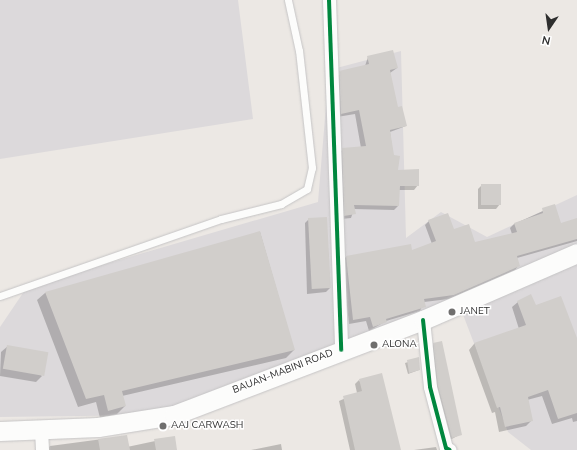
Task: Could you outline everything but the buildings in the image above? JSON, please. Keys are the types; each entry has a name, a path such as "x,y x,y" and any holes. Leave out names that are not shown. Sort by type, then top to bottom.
{"main road":[{"name":"BAUAN-MABINI ROAD","path":"0,431 41,430 160,419 423,320 575,256"}],"street":[{"path":"328,0 341,350"},
{"path":"423,320 430,387 446,448 450,450"},
{"path":"41,430 42,450"}],"lane":[{"path":"0,296 214,222 281,204 307,189 312,168 299,51 288,0"}],"shaded area":[{"path":"0,0 238,0 253,119 0,159"},
{"path":"401,51 406,238 441,212 487,237 577,195 577,450 531,450 508,432 457,299 156,415 0,417 0,327 27,287 318,202 329,70"}],"cycle path":[{"path":"329,0 341,350"},
{"path":"423,320 430,387 446,448 450,450"}],"place":[{"name":"JANET","path":"452,312"},
{"name":"ALONA","path":"374,345"},
{"name":"AAJ CARWASH","path":"163,426"}]}
